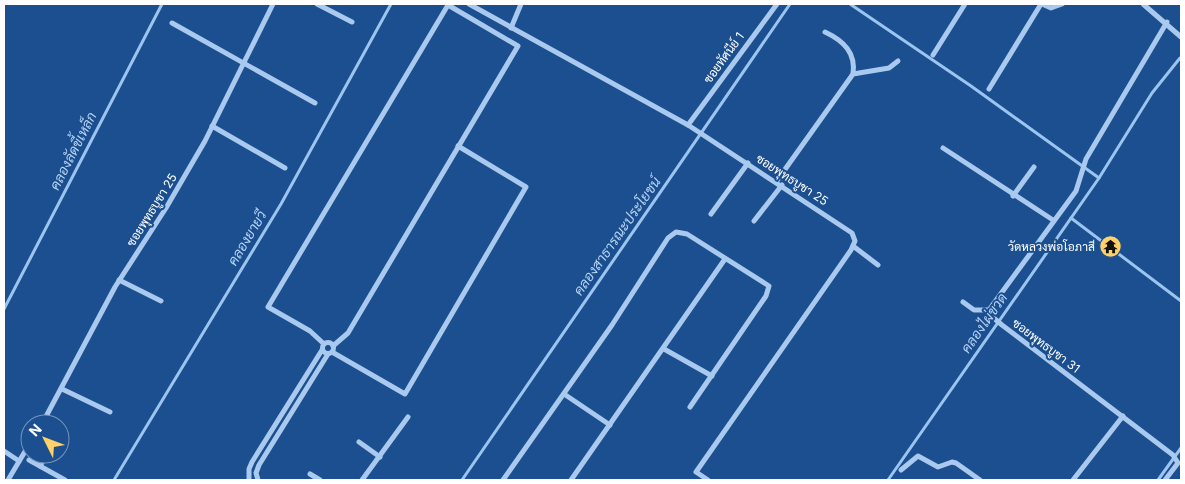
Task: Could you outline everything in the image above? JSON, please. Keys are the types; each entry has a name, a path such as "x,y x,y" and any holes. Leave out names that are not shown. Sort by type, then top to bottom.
{"street":[{"name":"ซอยพุทธบูชา 25","path":"48,414 119,280 166,208 212,126 273,4"},
{"path":"317,4 352,22"},
{"name":"ซอยพุทธบูชา 25","path":"469,4 688,125 845,226 852,233 855,241 853,246"},
{"path":"511,28 521,4"},
{"name":"ซอยทัศนีย์ 1","path":"688,125 777,4"},
{"path":"933,55 965,4"},
{"path":"989,89 1042,4 1051,8 1062,4"},
{"path":"1143,4 1167,22 1181,37"},
{"path":"258,480 256,474 259,465 331,350 348,333 458,146 518,46 448,5 268,307 310,331 323,347 331,350 405,394 526,187 458,146"},
{"path":"963,302 974,310 989,310 1076,191 1086,159 1167,22"},
{"path":"172,23 242,64 315,103"},
{"path":"754,221 854,74 855,63 849,51 842,41 825,32"},
{"path":"854,74 889,68 898,61"},
{"path":"212,126 285,168"},
{"path":"943,148 1013,196 1053,220"},
{"path":"711,214 748,163"},
{"path":"1013,196 1034,167"},
{"path":"503,480 612,325 668,238 676,232 687,234 769,286 768,292 690,407"},
{"path":"708,480 696,472 853,246 878,265"},
{"path":"571,480 725,259"},
{"path":"119,280 161,301"},
{"name":"ซอยพุทธบูชา 31","path":"989,310 993,318 1173,455 1179,461 1165,480"},
{"path":"249,480 248,469 323,347 330,342 331,350"},
{"path":"664,349 712,376"},
{"path":"62,389 110,412"},
{"path":"564,394 610,425"},
{"path":"1073,480 1123,416"},
{"path":"362,480 408,417"},
{"path":"359,442 380,457"},
{"path":"4,451 19,461 8,480"},
{"path":"901,470 918,456 938,467 952,462 980,480"},
{"path":"36,464 65,480"},
{"path":"310,474 320,480"}],"waterway":[{"name":"คลองลัดขี้เหล็ก","path":"4,309 162,4"},
{"name":"คลองยายวี","path":"114,480 281,204 391,4"},
{"name":"คลองสาธารณะประโยชน์","path":"462,480 790,4"},
{"path":"850,4 971,86 1099,178"},
{"name":"คลองไผ่ขวด","path":"888,480 1099,178 1152,93 1180,58"},
{"path":"1071,218 1181,301"},
{"path":"1158,480 1181,448"}],"place":[{"name":"วัดหลวงพ่อโอภาสี","path":"1111,247"}]}
